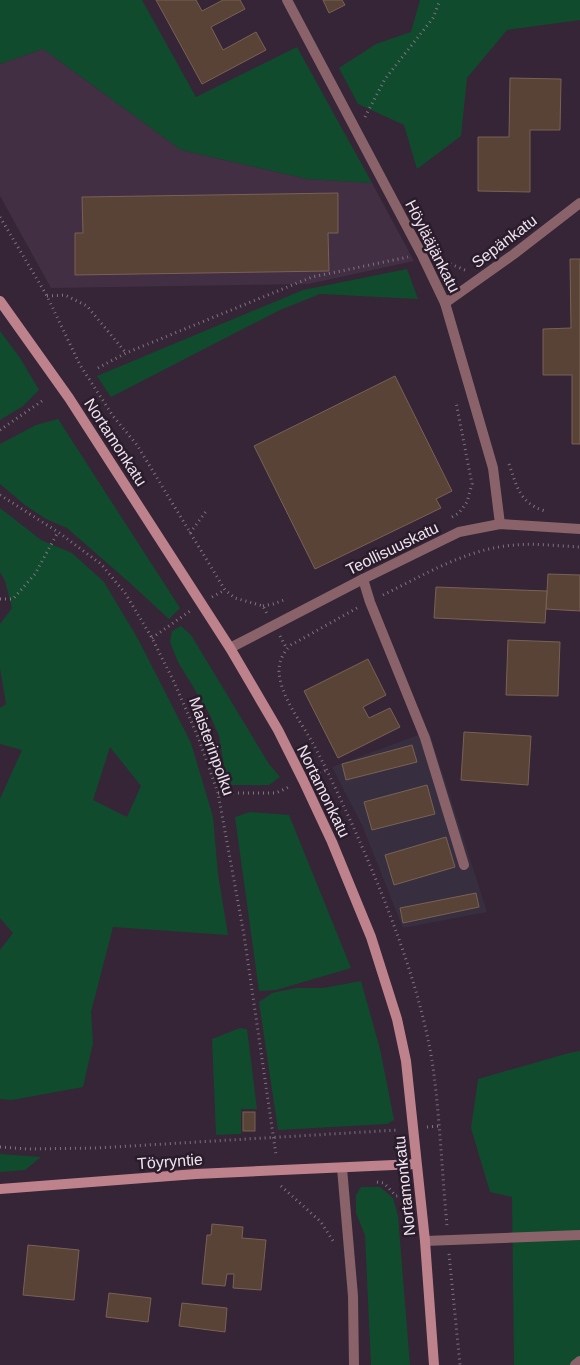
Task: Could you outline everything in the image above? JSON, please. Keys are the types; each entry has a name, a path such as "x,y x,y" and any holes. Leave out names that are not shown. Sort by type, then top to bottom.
{"main road":[{"name":"Nortamonkatu","path":"0,301 69,398 230,648 278,730 304,780 332,842 371,937 397,1019 406,1061 425,1241 434,1365"},
{"name":"Töyryntie","path":"0,1189 196,1174 416,1164"}],"street":[{"name":"Höylääjänkatu","path":"287,0 422,255 445,303 493,468 500,524"},
{"name":"Sepänkatu","path":"445,303 514,254 580,202"},
{"name":"Teollisuuskatu","path":"230,648 459,532 500,524 580,529"},
{"path":"363,579 370,602 389,644 425,738 464,865"},
{"path":"342,1168 353,1296 354,1365"},
{"path":"425,1241 580,1235"},
{"path":"575,1365 580,1362"}],"path":[{"path":"357,133 385,79 433,18 440,0"},
{"path":"0,217 47,296 80,365 172,500 190,533 226,590 235,598 263,606 291,598"},
{"path":"98,368 126,353 312,277 422,255"},
{"path":"47,296 65,295 87,306 126,353"},
{"path":"444,522 459,513 467,502 472,484 454,395"},
{"path":"0,430 42,401"},
{"path":"471,473 509,463 514,481 523,498 535,507 547,511 546,545"},
{"name":"Maisterinpolku","path":"0,494 58,532 101,564 125,593 152,638 198,737 218,793 244,935 273,1138"},
{"path":"190,533 206,510"},
{"path":"0,599 13,599 35,574 58,532"},
{"path":"0,1147 27,1149 97,1148 439,1126 433,1066 422,1014 406,962 376,878 327,770 294,713 280,680 279,663 287,649 316,630 446,564 475,552 514,545 580,547"},
{"path":"263,606 287,649"},
{"path":"218,793 276,793 327,770"},
{"path":"370,1181 384,1184 396,1196 444,1191"},
{"path":"289,1184 280,1184 321,1222 333,1241 336,1250"}],"shaded area":[{"path":"43,49 181,150 307,179 372,183 414,261 308,284 51,288 0,196 0,64"},
{"path":"429,731 487,912 403,928 362,825 332,767"}],"green space":[{"path":"0,0 142,0 196,97 297,47 372,183 307,179 181,150 43,49 0,64"},
{"path":"420,0 580,0 580,20 507,30 467,78 461,136 417,169 404,125 358,104 339,68 376,44 411,32"},
{"path":"407,269 418,299 320,294 280,310 111,397 97,376 303,290"},
{"path":"0,331 20,358 39,390 23,406 0,420"},
{"path":"58,419 180,608 169,619 67,528 46,519 25,505 0,484 0,444 36,425"},
{"path":"0,508 41,540 72,553 104,582 138,639 191,743 213,817 218,874 228,935 113,927 91,1012 93,1043 83,1087 12,1100 0,1099 0,950 13,933 0,918 0,799 22,750 0,744 0,708 6,704 0,668 0,624 12,608 5,581 0,572","holes":["110,747 141,786 127,817 93,800"]},
{"path":"181,626 191,635 269,764 280,777 269,785 230,785 227,783 219,736 209,713 178,662 170,642 172,631"},
{"path":"250,812 289,815 351,968 276,990 259,991 235,817"},
{"path":"361,981 380,1049 394,1120 387,1124 278,1130 259,1002 272,993 296,988 323,988"},
{"path":"240,1028 247,1029 257,1109 241,1109 241,1134 216,1135 212,1039"},
{"path":"580,1051 580,1365 514,1365 512,1197 490,1192 471,1128 478,1079"},
{"path":"0,1154 41,1157 25,1170 0,1172"},
{"path":"361,1187 380,1187 393,1198 398,1216 410,1365 371,1365 365,1235 356,1213 356,1195"}],"building":[{"path":"156,0 196,0 202,11 223,0 240,0 245,9 211,27 223,50 256,32 266,50 202,84"},
{"path":"323,0 342,0 345,5 329,13"},
{"path":"510,78 561,79 560,130 530,130 530,192 478,191 478,137 509,137"},
{"path":"338,193 338,233 328,233 329,271 75,275 75,233 83,233 82,197"},
{"path":"570,259 580,259 580,444 572,444 572,375 543,375 543,329 571,328"},
{"path":"395,376 452,491 436,499 441,508 315,569 254,446"},
{"path":"548,574 580,575 580,611 546,609"},
{"path":"436,587 547,591 545,623 434,618"},
{"path":"508,640 560,642 558,696 506,695"},
{"path":"368,659 386,695 363,707 369,718 390,708 400,727 338,758 304,691"},
{"path":"464,732 531,736 528,785 461,780"},
{"path":"412,745 417,762 346,780 342,764"},
{"path":"427,785 435,814 372,830 364,802"},
{"path":"446,837 455,867 394,885 385,855"},
{"path":"476,893 479,907 403,923 400,908"},
{"path":"243,1112 255,1112 255,1131 243,1131"},
{"path":"212,1224 243,1227 242,1238 266,1240 261,1290 233,1288 234,1274 227,1274 225,1286 202,1284 207,1235 211,1235"},
{"path":"28,1245 79,1250 74,1300 23,1295"},
{"path":"109,1293 151,1298 148,1322 106,1317"},
{"path":"182,1303 227,1308 225,1332 179,1326"}]}
